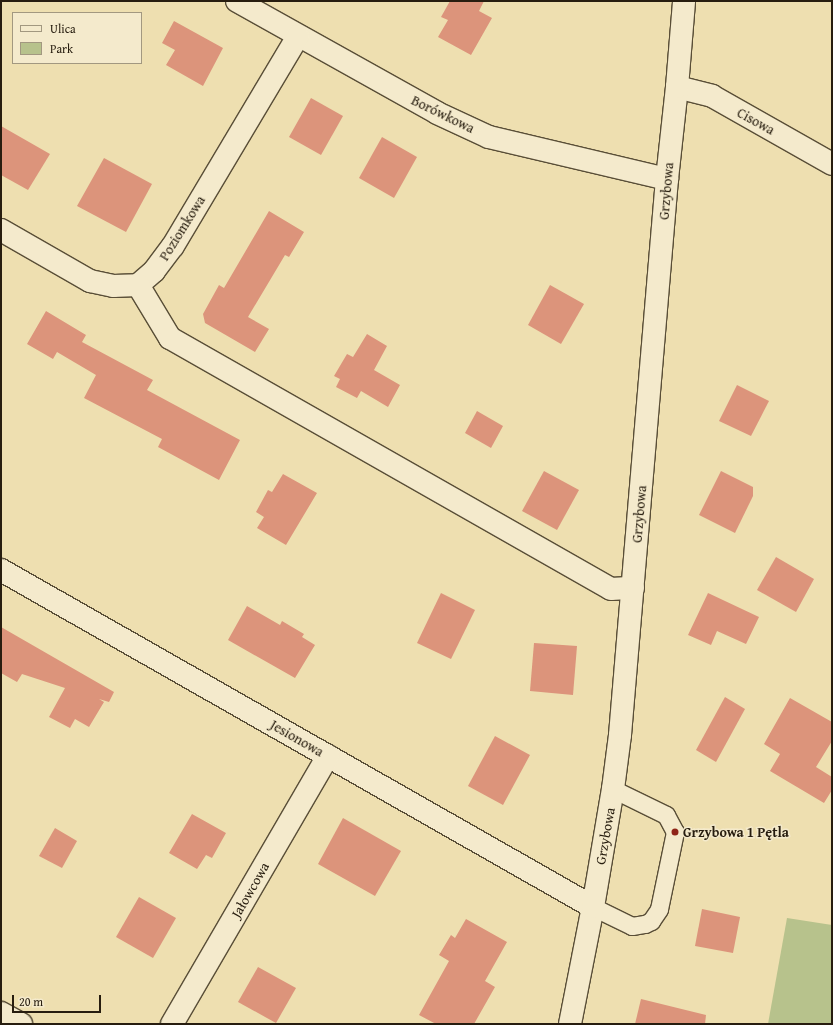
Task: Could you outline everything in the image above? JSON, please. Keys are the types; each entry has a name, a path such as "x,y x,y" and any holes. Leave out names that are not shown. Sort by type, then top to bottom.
{"street":[{"name":"Borówkowa","path":"237,1 437,113 489,137 667,179"},
{"name":"Grzybowa","path":"570,1024 593,907 613,790 620,735 667,179 677,87 684,1"},
{"name":"Poziomkowa","path":"138,284 154,271 173,246 298,36"},
{"name":"Cisowa","path":"677,87 712,96 832,164"},
{"path":"1,230 90,281 113,286 138,284 170,338 611,589 633,588"},
{"name":"Jesionowa","path":"1,570 593,907"},
{"name":"Jałowcowa","path":"172,1024 328,756"},
{"path":"1,1013 21,1024"}],"lane":[{"path":"593,907 632,926 639,926 652,921 658,909 675,832 666,815 613,790"}],"green space":[{"path":"787,918 832,925 832,1024 768,1024"}],"building":[{"path":"450,1 484,1 479,11 492,18 471,55 438,37 448,20 441,17"},
{"path":"174,21 223,48 203,86 166,65 175,50 162,43"},
{"path":"311,98 343,116 321,155 289,137"},
{"path":"1,126 50,154 28,190 1,175"},
{"path":"382,137 417,157 394,198 359,178"},
{"path":"104,158 152,184 126,232 77,206"},
{"path":"269,211 304,232 289,257 285,255 248,317 269,329 255,352 205,323 203,314 219,285 224,288"},
{"path":"550,285 584,304 561,344 528,325"},
{"path":"46,311 86,335 82,342 153,380 147,390 240,440 219,480 158,447 162,439 84,398 96,375 57,352 53,359 27,344"},
{"path":"367,334 387,346 374,370 400,385 388,407 361,391 357,398 336,387 340,379 334,376 347,354 353,357"},
{"path":"737,385 769,401 751,436 719,421"},
{"path":"477,411 503,426 491,448 465,433"},
{"path":"544,471 579,490 557,530 522,511"},
{"path":"721,471 753,487 753,496 735,533 699,515"},
{"path":"283,474 317,493 286,545 257,528 264,517 256,512 268,490 272,492"},
{"path":"776,557 814,579 796,612 757,590"},
{"path":"441,593 475,610 451,659 417,643"},
{"path":"708,593 759,617 746,644 717,631 711,645 688,635"},
{"path":"247,606 280,625 282,621 304,634 302,637 315,645 295,678 228,640"},
{"path":"1,627 114,692 109,702 99,699 104,702 89,727 75,719 70,728 49,717 65,688 22,674 17,682 1,673"},
{"path":"534,643 577,646 573,695 530,691"},
{"path":"725,697 745,709 716,762 696,750"},
{"path":"790,698 832,722 832,741 816,767 832,777 832,790 824,803 770,771 780,754 764,744"},
{"path":"495,736 530,755 503,805 468,786"},
{"path":"192,814 226,833 212,858 206,855 197,869 169,853"},
{"path":"343,818 401,851 375,896 318,864"},
{"path":"55,828 77,841 62,868 39,856"},
{"path":"139,897 176,918 153,958 116,937"},
{"path":"702,909 740,917 733,953 695,946"},
{"path":"466,919 507,942 485,981 495,987 474,1024 436,1024 419,1015 449,961 439,955 451,935 455,938"},
{"path":"258,967 296,988 276,1023 238,1002"},
{"path":"641,999 706,1015 705,1024 635,1024"}],"place":[{"name":"Grzybowa 1 Pętla","path":"675,832"}]}
